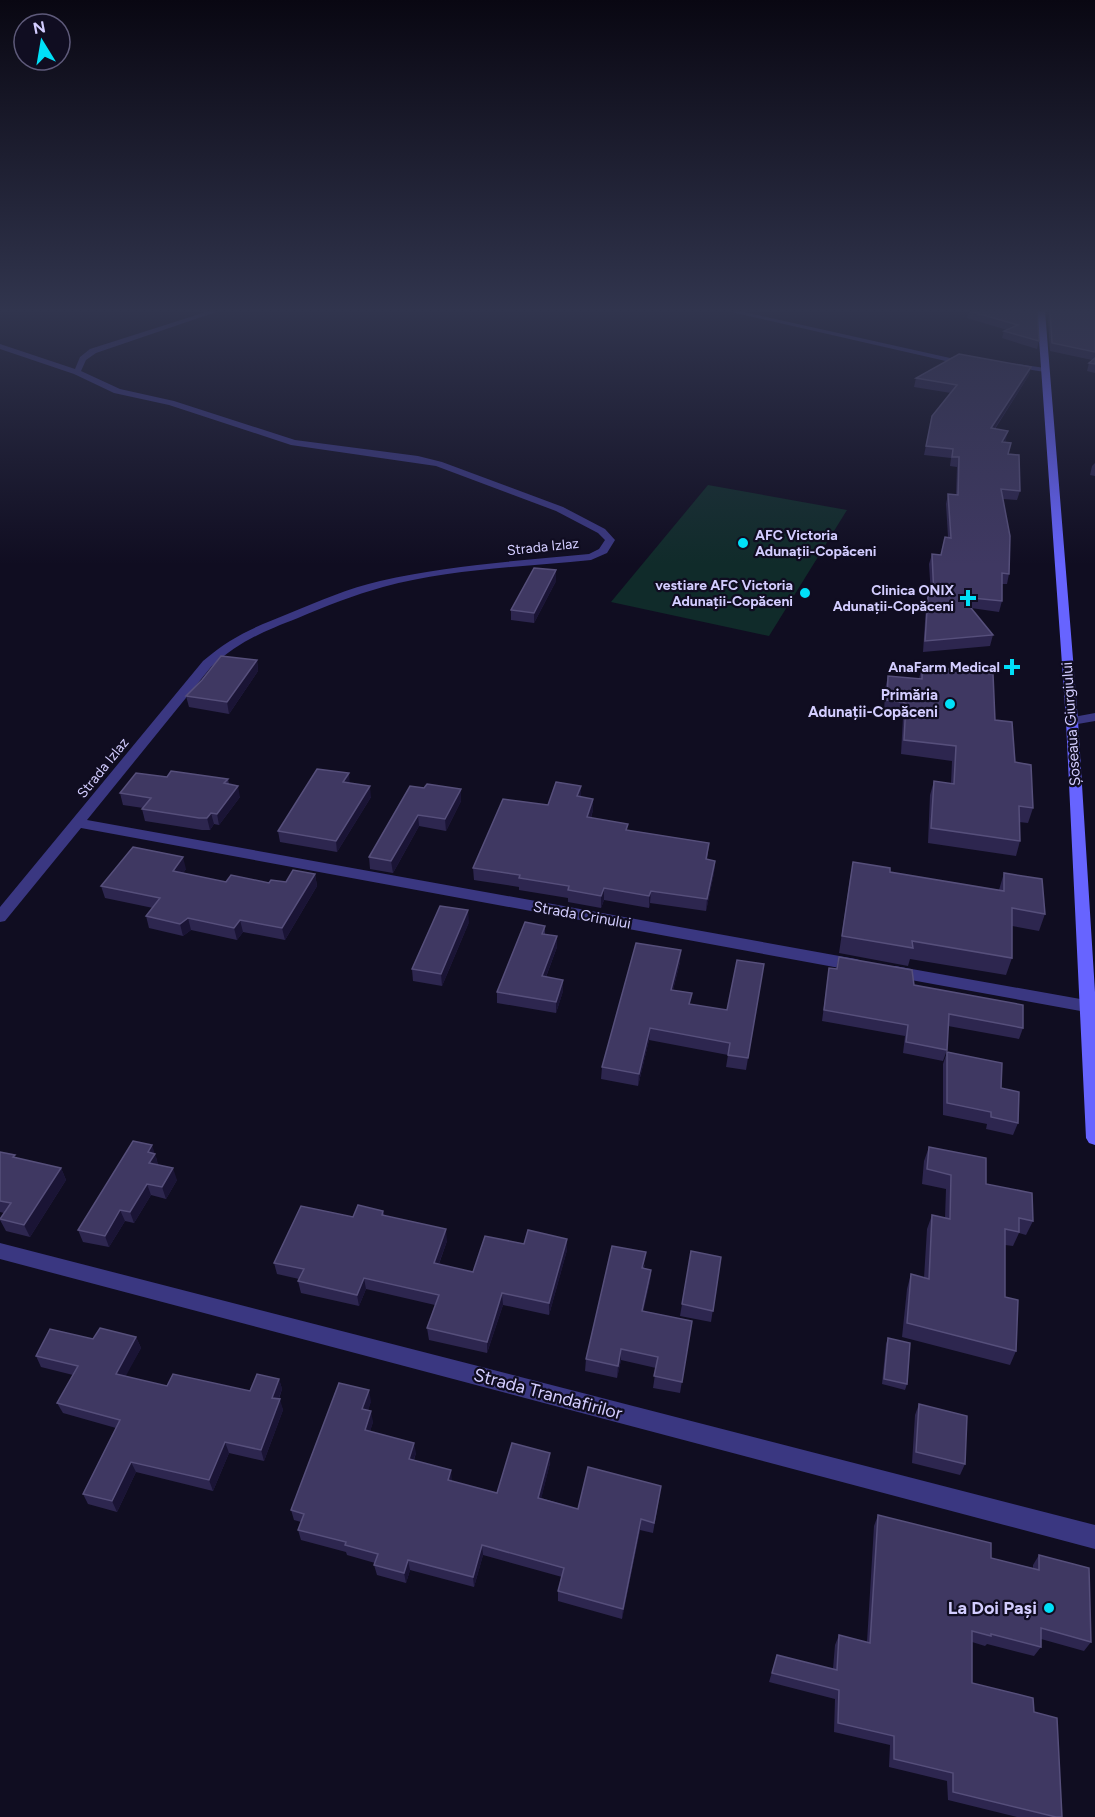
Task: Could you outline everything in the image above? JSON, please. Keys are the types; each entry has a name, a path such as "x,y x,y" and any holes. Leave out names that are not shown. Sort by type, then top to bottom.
{"street":[{"name":"Strada Izlaz","path":"0,917 207,664 228,645 248,634 329,601 381,584 432,574 591,557 603,551 610,540 606,532 572,514 439,464 418,459 294,443 171,403 139,396"},
{"name":"Șoseaua Giurgiului","path":"1047,396 1071,721 1095,1137"},
{"path":"1071,721 1095,717"},
{"name":"Strada Crinului","path":"78,823 1086,1006"},
{"name":"Strada Trandafirilor","path":"0,1251 1095,1537"}],"green space":[{"name":"AFC Victoria Adunații-Copăceni","path":"708,485 847,510 769,636 611,602"}],"building":[{"path":"948,396 1012,396 991,428 1008,431 1002,442 1011,443 1008,454 1019,455 1020,491 1001,489 1010,536 1009,574 1002,573 1002,601 962,597 993,635 925,641 928,596 934,596 932,554 941,555 945,537 951,538 948,494 958,495 959,457 952,457 953,449 926,446 932,416"},
{"path":"534,568 556,570 534,613 511,610"},
{"path":"221,656 257,660 227,702 186,696 202,680"},
{"path":"922,666 993,674 995,720 1012,722 1015,762 1031,765 1033,808 1019,806 1020,841 931,828 934,781 954,784 956,746 904,740 906,703 887,700 888,676 922,679"},
{"path":"317,769 349,773 343,782 370,786 336,841 278,831"},
{"path":"171,771 228,779 224,783 238,786 217,814 211,813 207,818 142,809 151,798 120,793 136,773 167,777"},
{"path":"556,782 581,786 577,796 593,799 587,817 628,824 626,830 709,843 706,859 715,861 707,899 651,891 649,896 604,888 601,896 568,890 569,886 519,878 520,875 473,868 503,799 548,805"},
{"path":"427,784 461,789 445,819 418,815 391,861 369,857 410,786 424,788"},
{"path":"133,847 183,857 173,871 226,882 231,875 269,883 271,880 286,882 293,870 315,874 282,928 240,920 234,928 188,918 180,924 146,916 160,898 101,886"},
{"path":"853,862 890,868 890,872 1004,891 1004,873 1042,879 1045,914 1012,908 1012,958 912,941 913,948 842,936"},
{"path":"440,906 468,910 441,974 412,969"},
{"path":"525,922 545,926 542,934 557,936 542,976 563,980 556,1002 497,992"},
{"path":"636,943 681,950 671,990 692,993 689,1004 727,1010 737,960 764,964 748,1058 728,1055 730,1043 650,1028 639,1074 602,1067"},
{"path":"839,957 912,970 914,985 1023,1005 1023,1028 949,1014 947,1050 906,1042 908,1025 824,1010 829,968 837,969"},
{"path":"947,1052 1002,1063 1001,1088 1019,1092 1018,1123 991,1117 991,1112 947,1103"},
{"path":"133,1141 152,1145 148,1152 155,1154 149,1163 173,1168 162,1187 147,1184 130,1212 120,1210 105,1236 78,1230"},
{"path":"929,1147 986,1158 986,1184 1032,1193 1033,1221 1019,1218 1019,1232 1005,1229 1005,1297 1018,1300 1016,1351 907,1323 911,1274 929,1279 932,1215 950,1219 951,1175 927,1169"},
{"path":"0,1152 61,1168 24,1225 0,1219 11,1203 0,1201"},
{"path":"358,1205 383,1211 382,1215 446,1229 434,1263 473,1272 485,1236 524,1244 528,1230 567,1239 549,1303 502,1293 487,1342 427,1328 439,1295 364,1278 357,1295 298,1281 304,1269 274,1263 301,1206 353,1217"},
{"path":"612,1246 646,1252 642,1268 651,1270 642,1311 692,1321 682,1382 654,1376 658,1357 621,1349 618,1366 586,1359"},
{"path":"691,1251 721,1257 713,1311 682,1304"},
{"path":"100,1328 136,1337 116,1374 167,1386 173,1374 250,1391 257,1374 279,1379 272,1398 280,1399 261,1450 225,1442 209,1480 131,1462 112,1501 83,1494 120,1420 57,1403 78,1366 36,1356 50,1329 93,1339"},
{"path":"888,1338 910,1343 907,1384 884,1379"},
{"path":"339,1383 369,1390 362,1409 371,1411 365,1430 414,1443 409,1459 451,1470 448,1480 497,1493 512,1443 550,1453 538,1498 578,1509 588,1467 661,1486 654,1523 641,1519 623,1609 558,1591 564,1568 482,1545 473,1577 408,1560 404,1573 374,1565 378,1554 345,1545 346,1542 298,1530 304,1514 291,1510"},
{"path":"919,1404 967,1416 965,1464 916,1452"},
{"path":"878,1515 991,1543 991,1558 1039,1570 1039,1555 1089,1568 1091,1642 1041,1628 1041,1647 972,1631 972,1683 1033,1698 1034,1712 1057,1718 1062,1817 953,1792 953,1773 894,1759 894,1736 838,1723 839,1690 772,1673 777,1655 837,1670 839,1635 870,1643"}],"place":[{"name":"AFC Victoria Adunații-Copăceni","path":"743,543"},
{"name":"vestiare AFC Victoria Adunații-Copăceni","path":"805,593"},
{"name":"Clinica ONIX Adunații-Copăceni","path":"968,598"},
{"name":"AnaFarm Medical","path":"1012,667"},
{"name":"Primăria Adunații-Copăceni","path":"950,704"},
{"name":"La Doi Pași","path":"1049,1608"}]}
